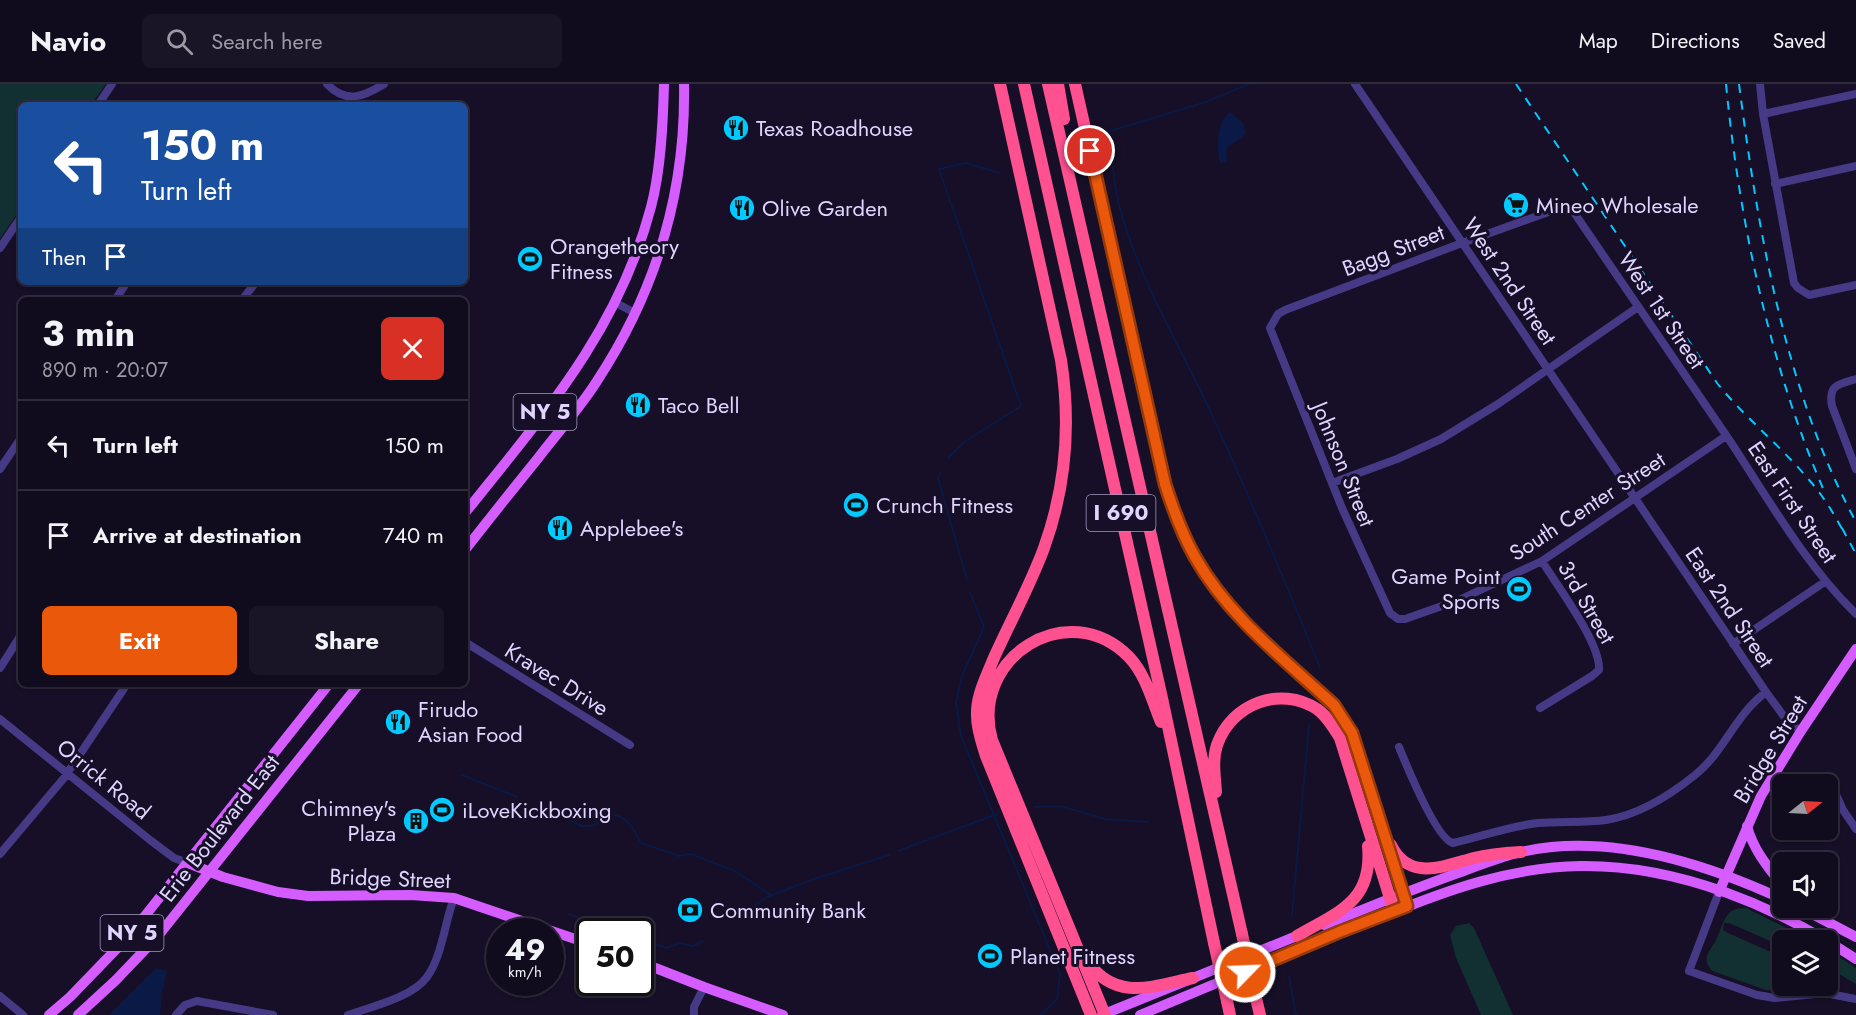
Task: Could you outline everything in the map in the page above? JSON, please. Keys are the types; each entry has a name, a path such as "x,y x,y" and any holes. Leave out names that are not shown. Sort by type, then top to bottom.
{"highway":[{"path":"1000,84 1060,360 1065,388 1067,429 1063,474 1052,525 1032,576 982,687 977,716 986,756 1091,1015"},
{"path":"1015,84 1040,157"},
{"name":"I 690","path":"1024,84 1162,698 1230,1015"},
{"name":"I 690","path":"1048,84 1260,1015"},
{"path":"1058,84 1091,265"},
{"path":"1075,84 1162,473 1177,517 1196,558 1235,611 1334,705 1344,719 1352,733 1407,906"},
{"path":"1104,1015 993,740 988,716 991,693 996,679 1008,661 1019,651 1044,637 1061,633 1078,633 1102,639 1124,654 1142,675 1174,757"},
{"path":"1218,823 1214,760 1217,744 1227,726 1245,708 1273,699 1290,699 1303,703 1317,710 1329,721 1340,738 1394,911"},
{"path":"1297,936 1345,908 1361,890 1370,864 1366,827"},
{"path":"1382,827 1395,853 1408,864 1422,869 1443,868 1494,853 1521,852"},
{"path":"1076,944 1096,974 1116,985 1138,989 1193,978"}],"main road":[{"name":"NY 5","path":"468,509 556,399 616,303 638,250 652,205 657,170 663,84"},
{"name":"NY 5","path":"468,546 596,382 625,335 656,265 669,224 681,156 685,117 684,84"},
{"name":"Bridge Street","path":"1719,892 1761,796 1854,652"},
{"name":"Erie Boulevard East","path":"49,1015 98,970 129,936 327,687"},
{"name":"Erie Boulevard East","path":"78,1015 158,936 357,687"},
{"path":"1748,826 1751,841 1772,871"},
{"path":"1104,1015 1403,893 1521,852 1568,847 1639,850 1694,864 1772,895"},
{"name":"Bridge Street","path":"188,863 209,872 269,890 302,895 411,895 454,898 576,939"},
{"path":"1140,1015 1339,932 1448,891 1496,876 1578,866 1662,874 1719,892 1751,903 1795,923 1826,939 1856,959"},
{"path":"1821,918 1856,937"},
{"path":"654,967 783,1015"}],"street":[{"path":"100,102 112,84"},
{"path":"327,84 336,93 344,96 360,95 384,84"},
{"name":"West 2nd Street","path":"1355,84 1635,498"},
{"path":"1760,84 1763,114 1794,283 1804,294 1856,285"},
{"path":"1763,114 1856,94"},
{"path":"1775,184 1856,166"},
{"name":"Bagg Street","path":"1273,320 1285,310 1462,243 1565,208"},
{"name":"West 1st Street","path":"1565,208 1574,212 1726,436"},
{"path":"0,248 18,221"},
{"path":"244,297 254,285"},
{"path":"616,303 635,313"},
{"path":"1332,483 1441,440 1638,308"},
{"name":"Johnson Street","path":"1273,320 1270,328 1271,334 1332,483 1370,572 1390,613 1396,618"},
{"path":"1856,379 1838,384 1832,389 1830,396 1856,469"},
{"name":"South Center Street","path":"1396,618 1405,619 1459,600 1542,561 1726,436"},
{"name":"East First Street","path":"1726,436 1826,581 1856,614"},
{"path":"0,469 18,442"},
{"name":"East 2nd Street","path":"1635,498 1766,692 1788,722 1801,731"},
{"name":"3rd Street","path":"1540,708 1592,676 1599,670 1600,661 1594,644 1542,561"},
{"path":"1733,644 1826,581"},
{"path":"0,668 18,640"},
{"name":"Kravec Drive","path":"468,644 630,745"},
{"path":"0,854 67,773 125,687"},
{"path":"1399,747 1424,802 1443,836 1448,842 1453,843 1536,824 1606,820 1643,809 1669,794 1714,757 1744,711 1766,692"},
{"name":"Orrick Road","path":"0,719 174,858 188,863"},
{"path":"1838,799 1856,829"},
{"name":"Bridge Street","path":"1719,892 1689,970 1757,996 1775,998 1825,993 1856,999"},
{"path":"348,1015 404,994 418,987 428,977 438,954 454,898"},
{"path":"694,1015 694,1008 704,987"},
{"path":"0,996 23,1015"},
{"path":"176,1015 185,1005 203,1002 273,1015"}],"green space":[{"path":"0,84 106,84 93,102 18,102 18,212 0,239"},
{"path":"1739,908 1746,908 1791,930 1772,930 1772,942 1729,923 1724,923 1723,930 1772,953 1772,990 1712,971 1707,962 1710,950 1726,917"},
{"path":"1469,923 1474,928 1513,1015 1481,1015 1456,958 1450,935 1456,926"},
{"path":"1838,956 1856,968 1856,984 1838,973"}],"water":[{"path":"1230,112 1244,124 1246,134 1228,147 1227,160 1220,163 1218,150 1220,128"},
{"path":"156,968 167,971 160,1015 109,1015"}],"waterway":[{"path":"1100,134 1206,102 1249,84"},
{"path":"1107,132 1118,199 1137,258 1235,466 1320,668"},
{"path":"948,458 964,442 1021,406 939,169 966,163 1000,173"},
{"path":"940,473 938,478 967,580"},
{"path":"970,592 984,627 962,676 956,702 961,736 1060,974 1057,999 1041,1015"},
{"path":"1292,915 1309,725"},
{"path":"462,775 517,797"},
{"path":"537,806 582,826 591,826 615,815 624,819 631,826 641,843 679,856 691,854 735,871 771,895"},
{"path":"1034,807 1061,806 1105,819 1148,822"},
{"path":"898,851 997,814"},
{"path":"739,916 767,897 889,855"},
{"path":"568,914 579,918"},
{"path":"654,944 667,948 680,943 693,946 703,941"},
{"path":"1289,977 1296,1015"}],"railway":[{"path":"1516,84 1717,383 1810,481 1834,514 1846,536"},
{"path":"1726,84 1739,188 1760,292 1788,395 1825,493"},
{"path":"1739,84 1755,196 1778,309 1810,419 1831,472 1856,522"},
{"path":"1842,528 1856,554"}],"place":[{"name":"Texas Roadhouse","path":"736,128"},
{"name":"Mineo Wholesale","path":"1516,205"},
{"name":"Olive Garden","path":"742,208"},
{"name":"Orangetheory Fitness","path":"530,259"},
{"name":"Taco Bell","path":"638,405"},
{"name":"Crunch Fitness","path":"856,505"},
{"name":"Applebee's","path":"560,528"},
{"name":"Game Point Sports","path":"1519,589"},
{"name":"Firudo Asian Food","path":"398,722"},
{"name":"iLoveKickboxing","path":"442,810"},
{"name":"Chimney's Plaza","path":"416,821"},
{"name":"Community Bank","path":"690,910"},
{"name":"Planet Fitness","path":"990,956"}],"route":[{"path":"1090,151 1165,484 1181,528 1196,558 1235,611 1334,705 1344,719 1352,733 1407,906 1245,972"}]}
